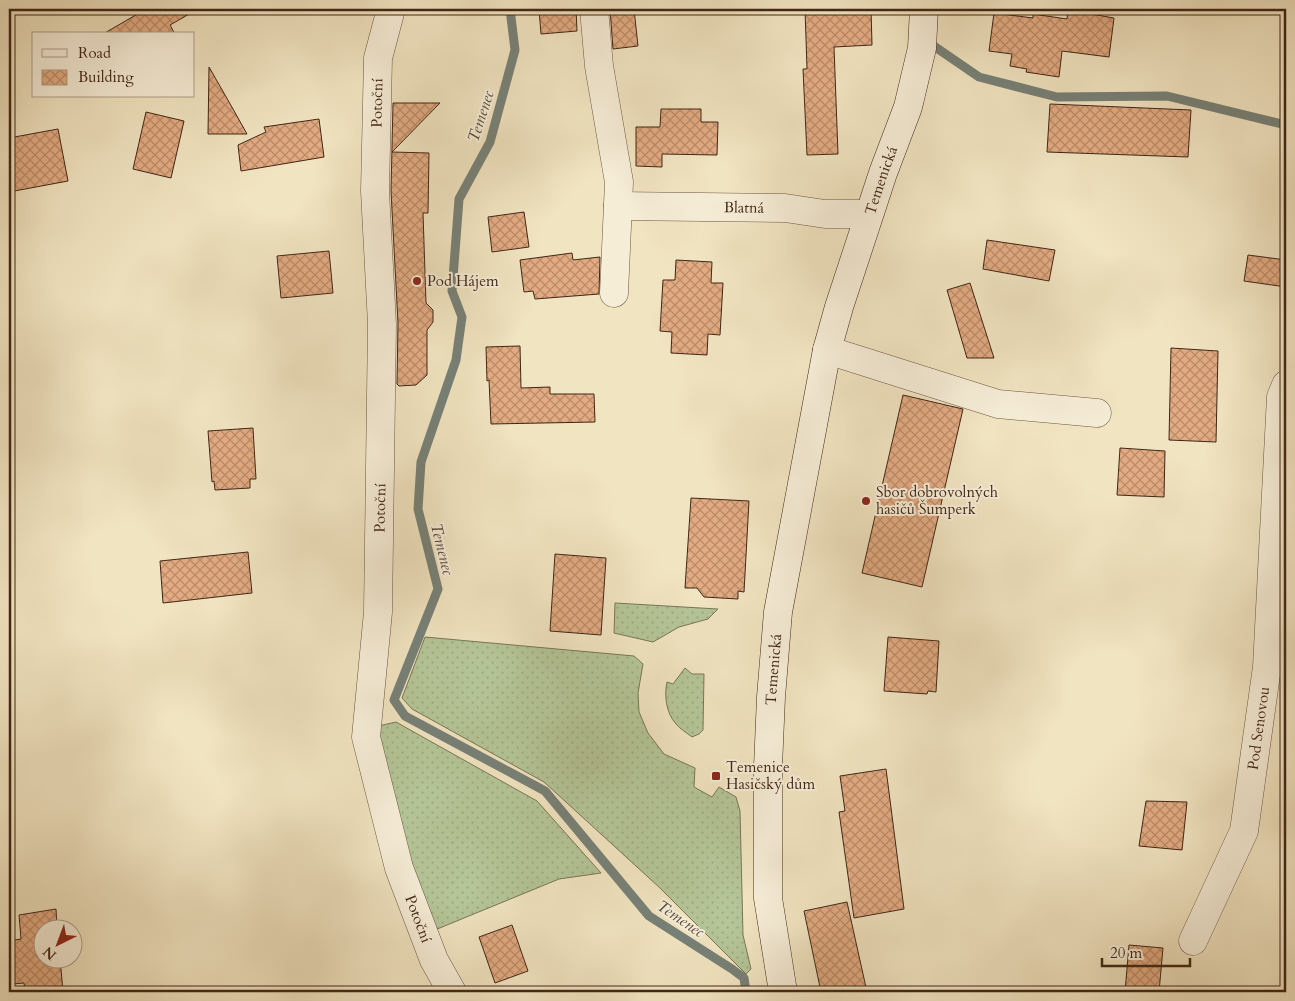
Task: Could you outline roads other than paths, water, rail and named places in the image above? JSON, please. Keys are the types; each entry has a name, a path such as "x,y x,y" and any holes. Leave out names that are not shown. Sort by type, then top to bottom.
{"street":[{"name":"Potoční","path":"391,9 378,58 375,191 382,324 378,612 366,736 399,868 434,960 452,992"},
{"path":"594,9 599,66 619,182 614,293"},
{"name":"Temenická","path":"783,992 768,898 768,785 771,697 778,612 827,350 838,307 869,214 908,107 922,48 924,9"},
{"name":"Blatná","path":"618,206 785,208 825,214 869,214"},
{"path":"827,350 998,404 1097,413"},
{"name":"Pod Senovou","path":"1193,941 1244,831 1267,667 1281,397 1286,385"}],"waterway":[{"name":"Temenec","path":"510,9 515,50 490,142 459,199 452,291 462,317 456,360 421,462 418,509 438,589 394,700 405,716 545,791 649,916 744,978 746,992"},
{"path":"927,40 979,77 1057,97 1167,96 1286,125"}],"place":[{"name":"Pod Hájem","path":"417,281"},
{"name":"Sbor dobrovolných hasičů Šumperk","path":"866,501"},
{"name":"Temenice Hasičský dům","path":"716,776"}]}
